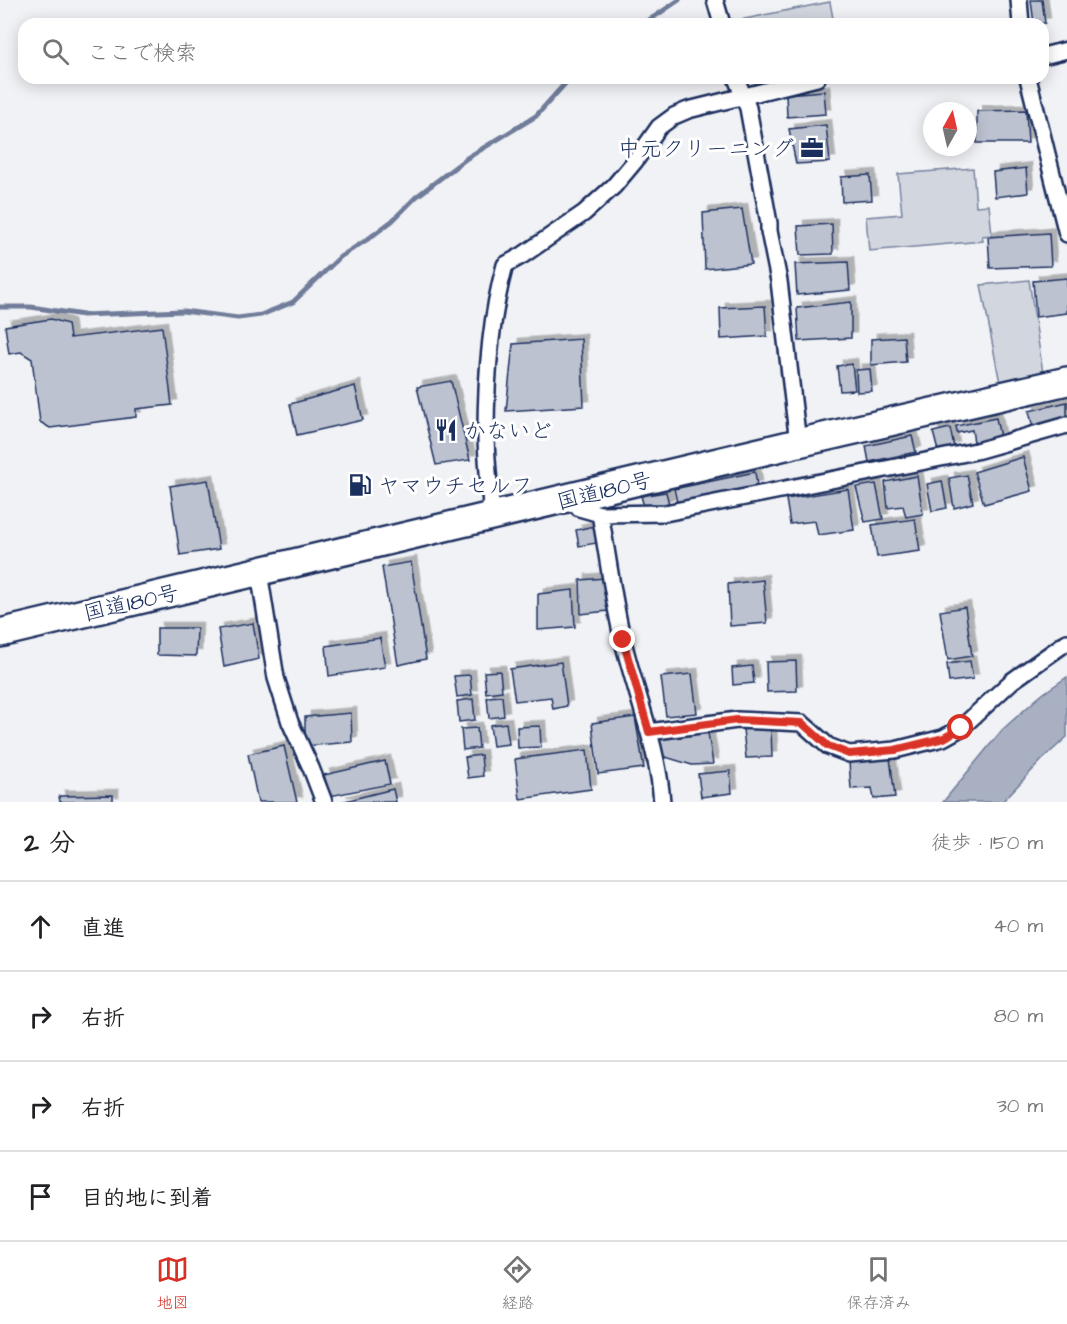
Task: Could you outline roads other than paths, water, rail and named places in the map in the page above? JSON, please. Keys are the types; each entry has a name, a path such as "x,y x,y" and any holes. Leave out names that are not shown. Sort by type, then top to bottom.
{"highway":[{"name":"国道180号","path":"0,633 1067,381"}],"street":[{"path":"715,0 720,18"},
{"path":"1019,0 1020,18"},
{"path":"1049,55 1067,51"},
{"path":"738,84 748,108 770,224 769,231 779,281 798,443"},
{"path":"492,517 486,435 489,354 498,289 505,265 584,213 614,186 658,127 674,116 688,110 793,84"},
{"path":"1030,84 1067,234"},
{"path":"573,498 579,508 600,514 665,513 976,451 1067,425"},
{"path":"600,514 623,640 661,780 662,802"},
{"path":"259,572 276,678 290,722 324,802"},
{"path":"649,732 737,720 802,723 828,746 849,754 895,750 944,738 961,728 1012,681 1067,642"}],"water":[{"path":"1067,677 1067,737 1002,802 943,802 1002,730 1041,695"}],"waterway":[{"path":"652,18 679,0"},
{"path":"0,307 31,307 83,315 183,311 238,318 261,315 293,302 340,257 392,221 416,197 467,158 536,116 565,84"}],"place":[{"name":"中元クリーニング","path":"812,148"},
{"name":"かないど","path":"446,430"},
{"name":"ヤマウチセルフ","path":"360,485"}]}
